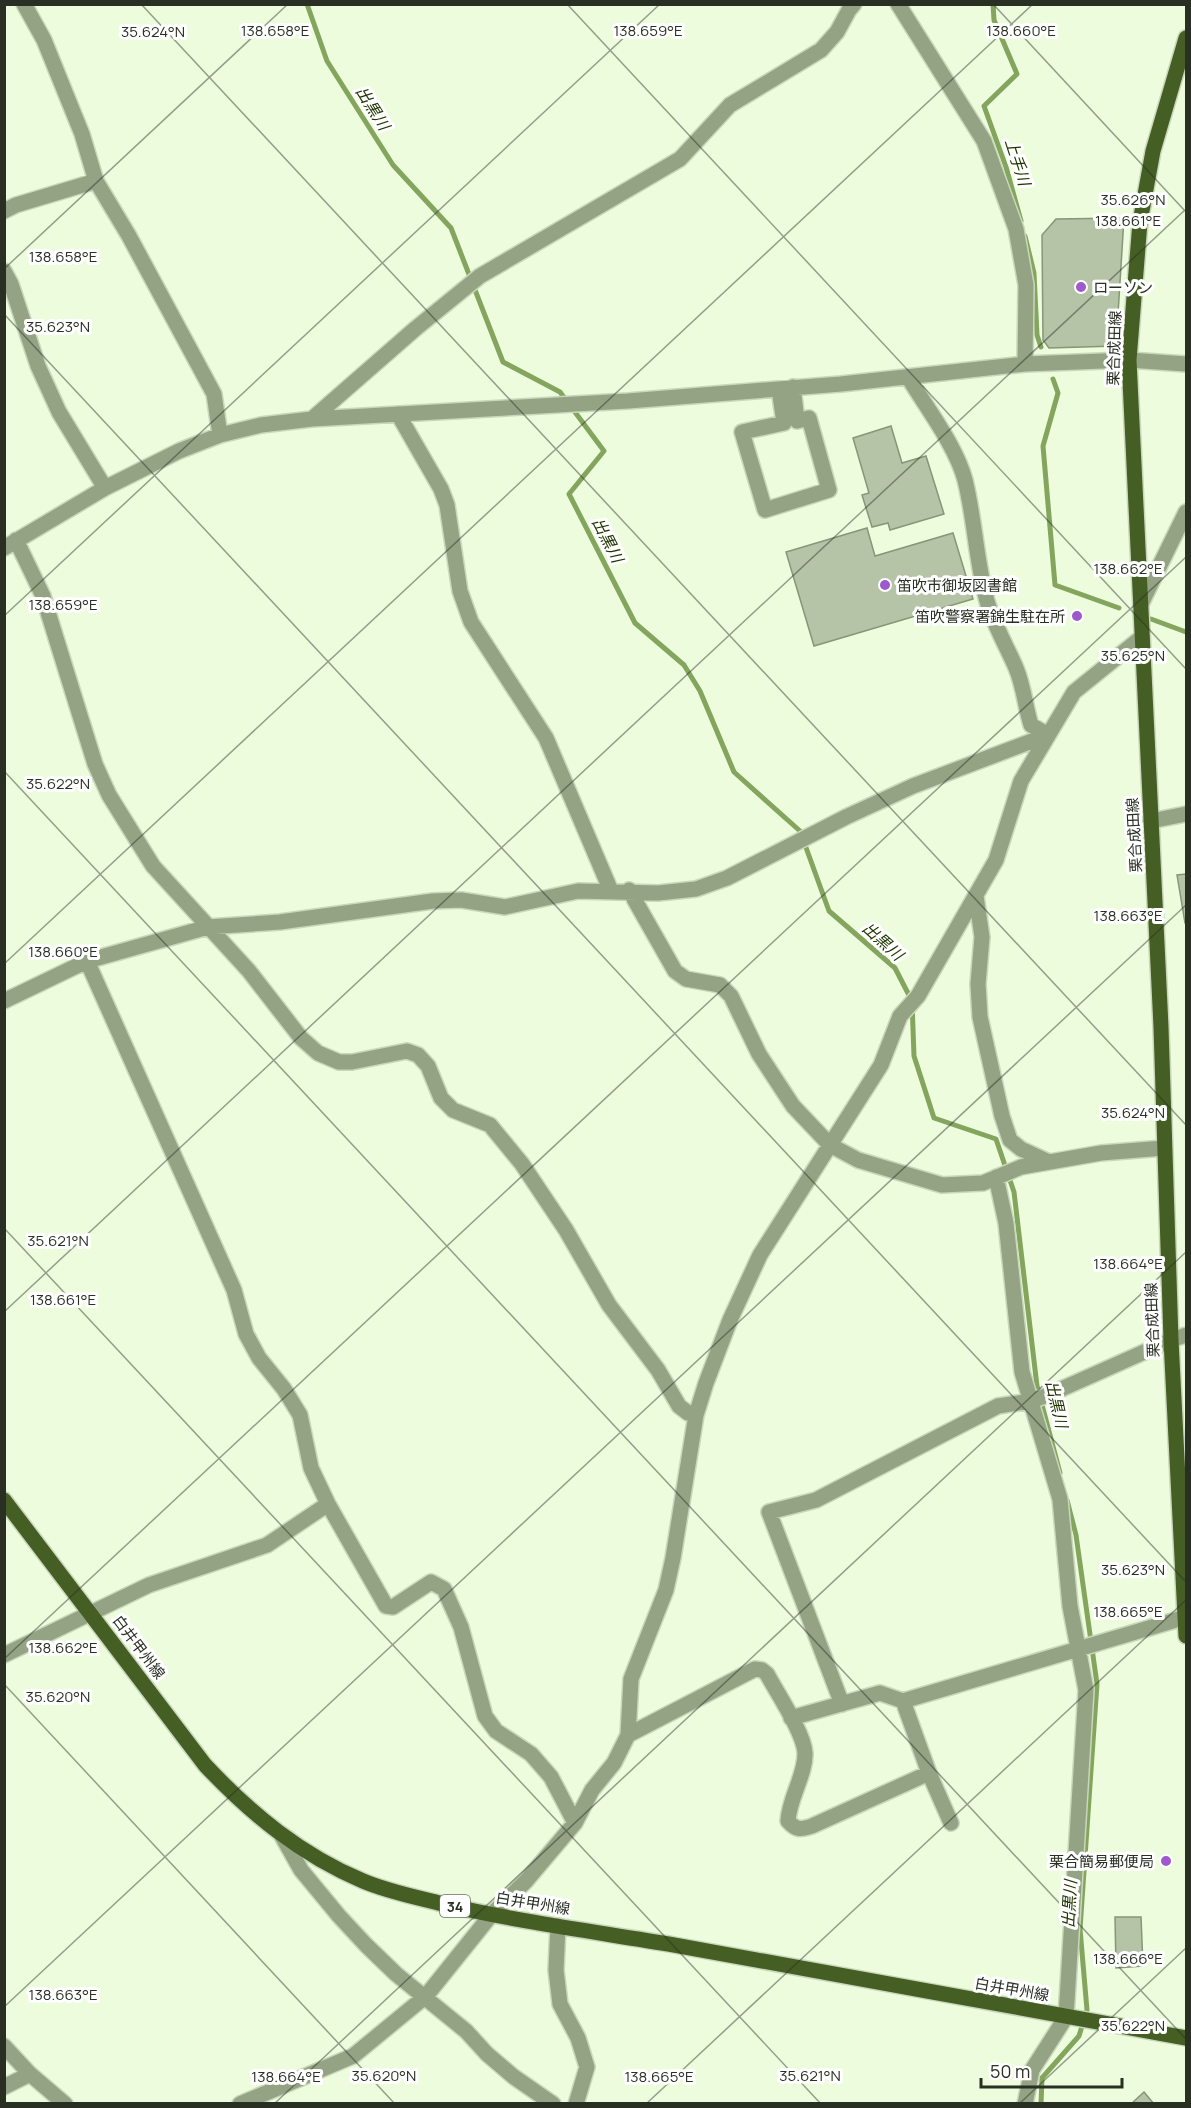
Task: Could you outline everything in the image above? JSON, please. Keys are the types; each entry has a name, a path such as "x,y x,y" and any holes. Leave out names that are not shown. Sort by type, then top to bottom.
{"main road":[{"name":"栗合成田線","path":"1186,38 1153,151 1140,222 1129,360 1186,1636"},
{"name":"白井甲州線","path":"4,1500 205,1765 234,1795 282,1836 336,1869 364,1882 386,1890 491,1915 1186,2037"}],"street":[{"path":"24,4 44,40 82,134 96,181 129,236 214,394 220,435"},
{"path":"312,419 480,276 680,159 730,105 821,50 837,32 854,4"},
{"path":"898,4 984,141 1016,229 1026,285 1025,364"},
{"path":"4,211 16,205 96,181"},
{"path":"4,271 12,284 38,366 59,412 105,488"},
{"path":"696,1415 687,1413 679,1406 658,1370 609,1305 567,1230 529,1174 490,1125 453,1110 441,1098 428,1066 418,1055 407,1051 352,1062 339,1062 318,1053 301,1038 249,971 153,866 109,795 95,764 43,596 10,544 105,488 179,451 220,435 261,425 312,419 584,404 786,388 1025,364 1129,360 1186,364"},
{"path":"908,376 957,459 969,504 976,556 995,626 1024,690 1031,725 1048,735"},
{"path":"786,388 797,421 809,418 829,490 765,510 742,432 784,423 786,388"},
{"path":"398,414 441,489 447,505 458,582 471,622 546,738 611,891"},
{"path":"1141,604 1186,512"},
{"path":"240,2103 353,2056 426,1996 491,1915 526,1881 575,1822 592,1790 614,1763 628,1735 632,1679 666,1590 696,1415 730,1320 760,1255 881,1065 902,1014 918,996 976,896 996,860 1021,781 1074,692 1142,637"},
{"path":"4,1001 87,961 208,927 280,922 433,901 461,900 505,907 578,891 666,892 696,889 728,878 814,833 913,786 1048,735"},
{"path":"1151,821 1186,814"},
{"path":"629,891 675,971 686,979 720,985 731,996 759,1054 793,1106 830,1144 858,1160 942,1185 983,1183 1019,1168 1101,1153 1164,1148"},
{"path":"976,896 982,937 978,984 980,1017 1002,1116 1010,1140 1021,1149 1049,1162"},
{"path":"87,961 234,1290 246,1334 300,1415 311,1468 328,1504 386,1606 393,1607 431,1582 444,1588 461,1627 485,1716 496,1731 531,1754 550,1777 575,1822"},
{"path":"996,1177 1006,1223 1022,1372 1060,1499 1070,1606 1086,1690 1068,2017 1032,2070 1025,2103"},
{"path":"842,1704 769,1512 816,1500 998,1406 1031,1401 1048,1395 1186,1335"},
{"path":"4,1655 149,1585 267,1545 328,1504"},
{"path":"791,1718 880,1693 903,1701 1186,1617"},
{"path":"628,1735 755,1669 762,1670 766,1674 801,1737 805,1754 799,1780 788,1809 788,1821 794,1828 801,1830 812,1826 929,1773"},
{"path":"903,1701 929,1773 951,1823"},
{"path":"282,1836 301,1870 339,1916 396,1974 426,1996 466,2031 487,2054 548,2102"},
{"path":"558,1926 556,1970 560,2004 578,2038 587,2067 576,2103"},
{"path":"4,2046 30,2074 65,2103"},
{"path":"4,2087 30,2074"}],"building":[{"name":"ローソン","path":"1124,218 1116,346 1049,348 1043,340 1042,235 1056,219"},
{"path":"891,426 902,463 926,456 944,514 890,530 888,523 872,527 862,495 869,493 853,438"},
{"path":"867,528 875,556 953,533 973,599 814,646 786,552"},
{"path":"1186,874 1186,923 1185,923 1177,875"},
{"path":"1115,1917 1141,1917 1143,1966 1116,1968"},
{"path":"1144,2092 1154,2104 1131,2104"}],"waterway":[{"name":"出黒川","path":"307,4 327,61 393,165 451,228 503,362 560,392 604,451 569,494 635,623 684,665 700,691 734,772 800,831 829,911 895,968 912,1001 914,1056 934,1118 996,1139 1014,1192 1037,1386 1060,1473"},
{"name":"上手川","path":"993,4 994,20 1017,74 984,106 1006,167 1021,221"},
{"name":"上手川","path":"1025,236 1034,273 1037,335 1041,347"},
{"name":"上手川","path":"1053,379 1058,393 1043,446 1055,585 1119,608"},
{"name":"上手川","path":"1151,619 1186,632"},
{"name":"出黒川","path":"1041,2104 1042,2078 1079,2036 1087,2010 1080,1929 1097,1684 1076,1535 1067,1500"}],"place":[{"name":"ローソン","path":"1081,287"},
{"name":"笛吹市御坂図書館","path":"885,585"},
{"name":"笛吹警察署錦生駐在所","path":"1077,616"},
{"name":"栗合簡易郵便局","path":"1166,1861"}]}
